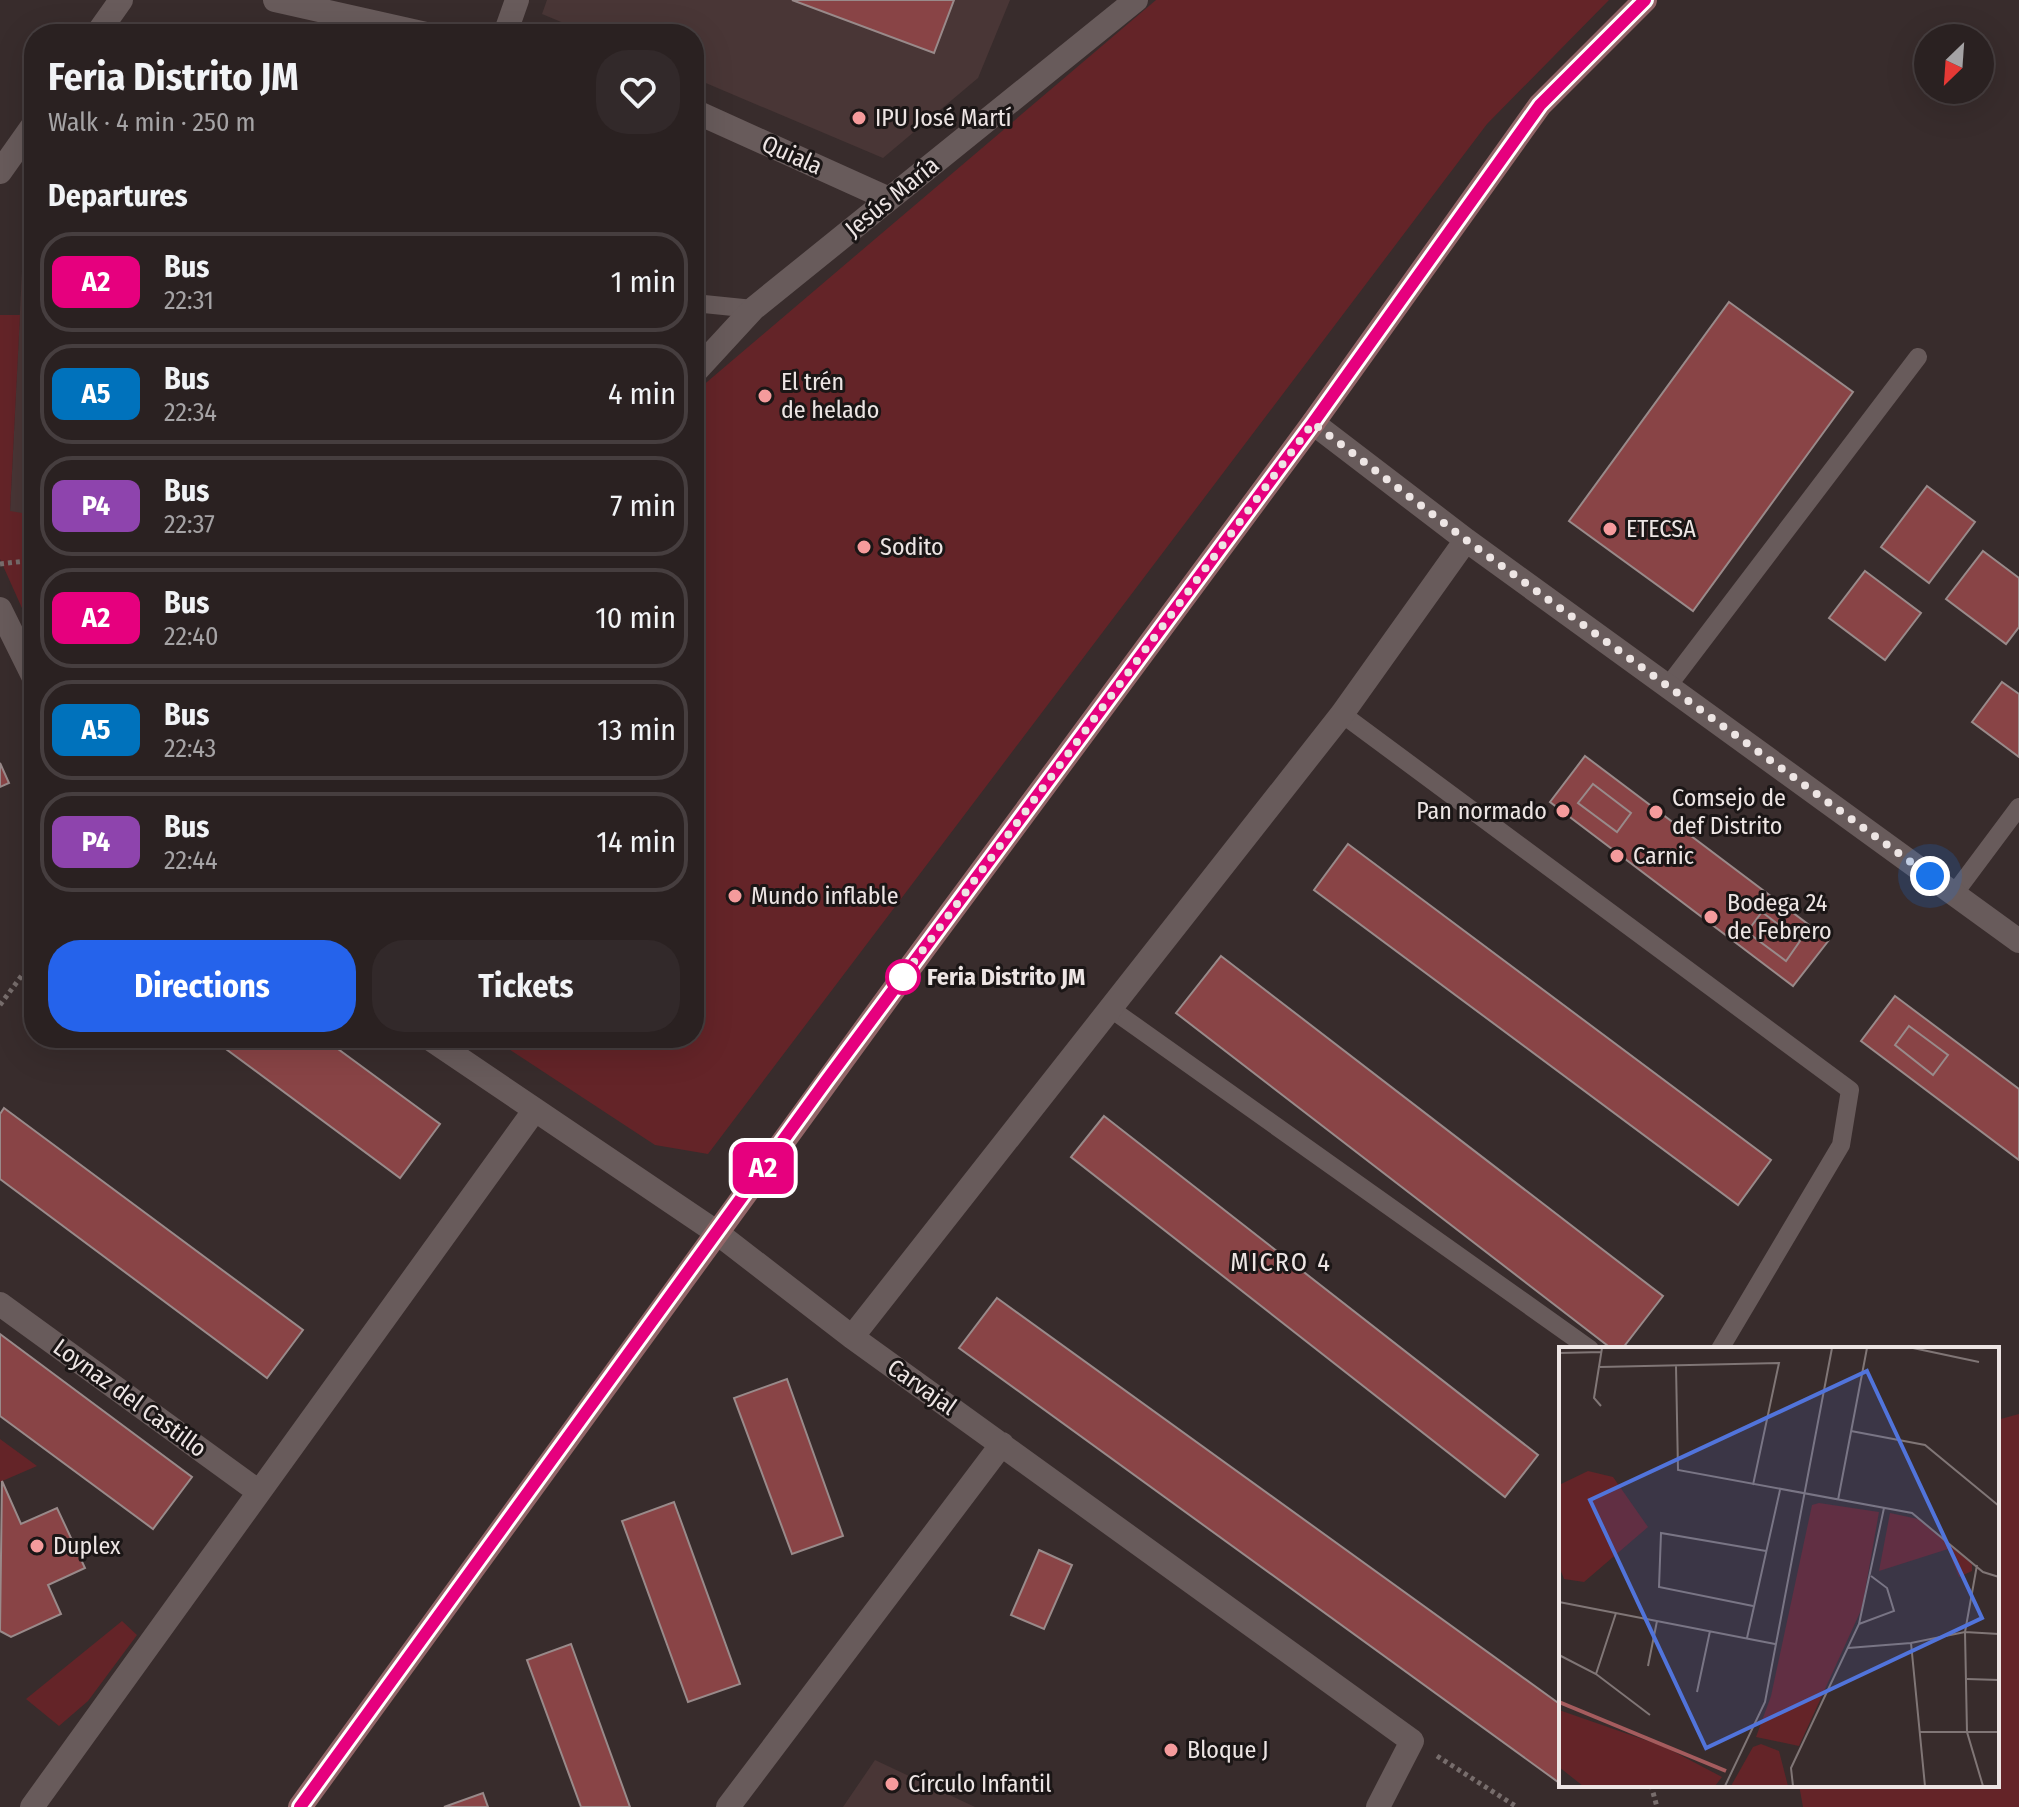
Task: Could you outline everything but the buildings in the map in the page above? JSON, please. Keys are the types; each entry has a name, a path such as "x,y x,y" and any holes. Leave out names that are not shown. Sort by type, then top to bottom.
{"main road":[{"path":"300,1807 716,1232 1313,423 1540,105 1645,0"}],"street":[{"path":"104,24 121,0"},
{"path":"275,0 382,24"},
{"path":"509,24 517,0"},
{"name":"Jesús María","path":"704,362 753,309 1136,0"},
{"name":"Quiala","path":"704,116 889,199"},
{"path":"0,172 24,138"},
{"path":"1313,423 1466,540 2019,941"},
{"path":"852,1337 1342,714 1466,540"},
{"path":"0,609 24,658"},
{"name":"Carvajal","path":"443,1048 716,1232 852,1337 1412,1741"},
{"path":"32,1807 534,1111"},
{"name":"Loynaz del Castillo","path":"0,1304 259,1492"},
{"path":"728,1807 1002,1444"},
{"path":"1378,1807 1412,1741"}],"lane":[{"path":"704,304 753,309"},
{"path":"1668,686 1918,357"},
{"path":"1342,714 1850,1090 1841,1145 1721,1347"},
{"path":"1954,894 2019,807"},
{"path":"1111,1009 1587,1347"}],"path":[{"path":"0,564 24,561"},
{"path":"0,1005 24,973"},
{"path":"1412,1741 1517,1807"},
{"path":"1652,1787 1657,1807"}],"shaded area":[{"name":"IPU José Martí","path":"547,0 1010,0 978,78 883,158 704,82 704,24 566,24 542,14"},
{"path":"1156,0 1609,0 1487,124 708,1154 655,1145 507,1048 704,1048 704,384"},
{"path":"24,231 24,514 10,512"},
{"path":"0,315 20,315 10,511 24,513 24,613 0,559"},
{"path":"2019,1414 2019,1807 1803,1807 1799,1787 1999,1787 1999,1419"},
{"path":"0,1439 37,1466 0,1482"},
{"path":"122,1621 137,1635 88,1701 59,1726 26,1699"},
{"name":"Círculo Infantil","path":"875,1760 975,1807 843,1807"}],"bus line":[{"name":"A2","path":"300,1807 826,1081 1313,423 1540,105 1645,0"}],"place":[{"name":"IPU José Martí","path":"859,118"},
{"name":"El trén de helado","path":"765,396"},
{"name":"ETECSA","path":"1610,529"},
{"name":"Sodito","path":"864,547"},
{"name":"Pan normado","path":"1563,811"},
{"name":"Comsejo de def Distrito","path":"1656,812"},
{"name":"Carnic","path":"1617,856"},
{"name":"Mundo inflable","path":"735,896"},
{"name":"Bodega 24 de Febrero","path":"1711,917"},
{"name":"Feria Distrito JM","path":"903,977"},
{"name":"Duplex","path":"37,1546"},
{"name":"Bloque J","path":"1171,1750"},
{"name":"Círculo Infantil","path":"892,1784"}],"district":[{"name":"MICRO 4","path":"1281,1262"}],"route":[{"path":"903,977 900,981 1313,423 1466,540 1930,876"}]}
